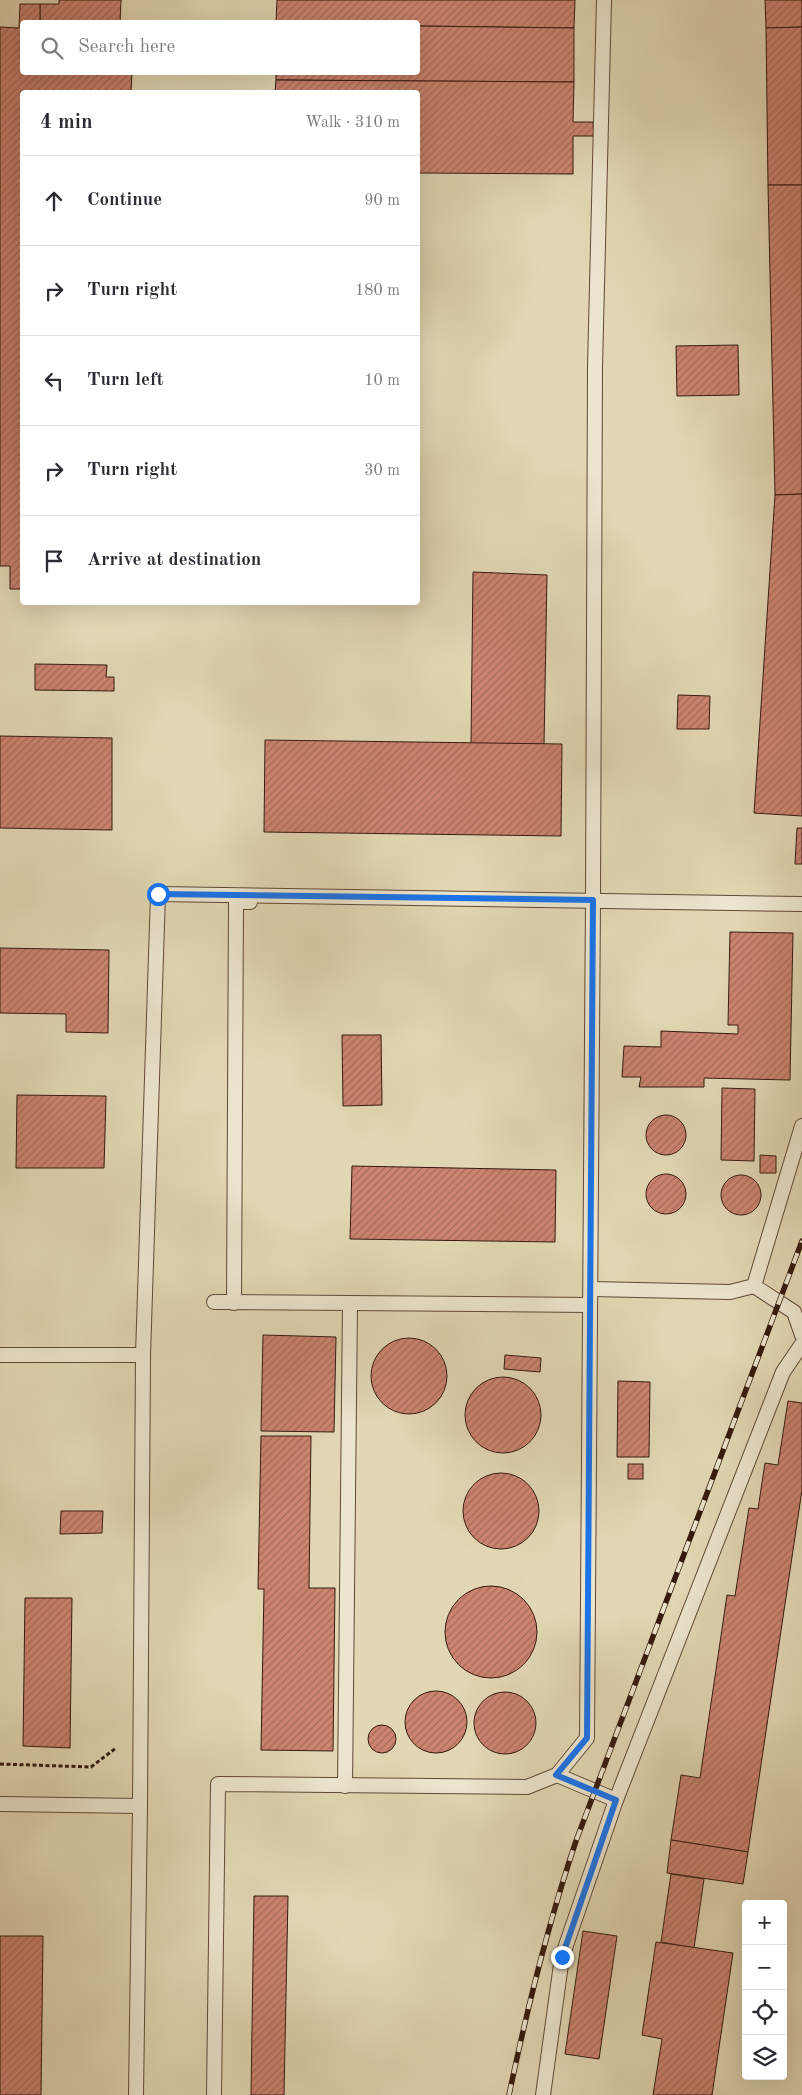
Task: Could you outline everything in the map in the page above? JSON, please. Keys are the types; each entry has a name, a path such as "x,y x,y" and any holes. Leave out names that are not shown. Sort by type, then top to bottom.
{"lane":[{"path":"214,2095 218,1784 527,1787 556,1775 587,1738 595,377 604,0"},
{"path":"136,2095 143,1355 158,894 802,904"},
{"path":"234,1302 236,902 593,900"},
{"path":"754,1286 802,1126"},
{"path":"590,1289 730,1292 754,1286 794,1312 802,1335"},
{"path":"214,1302 590,1306"},
{"path":"345,1786 350,1304"},
{"path":"543,2095 562,1957 616,1800 783,1372 802,1344"},
{"path":"0,1355 143,1355"},
{"path":"556,1775 616,1800"},
{"path":"0,1804 140,1806"}],"path":[{"path":"0,1764 91,1767 117,1748"}],"building":[{"path":"59,0 121,0 120,20 40,20 40,4 59,4"},
{"path":"277,0 575,0 574,28 420,26 420,20 276,20"},
{"path":"765,0 802,0 802,27 766,28"},
{"path":"20,4 40,4 40,20 20,20 20,75 132,75 131,90 20,90 20,589 10,589 10,566 0,566 0,27 19,28"},
{"path":"420,26 574,28 574,82 276,80 276,75 420,75"},
{"path":"802,27 802,185 768,185 766,28"},
{"path":"276,80 574,82 573,122 593,122 594,136 573,136 573,174 420,173 420,90 275,90"},
{"path":"768,185 802,185 802,494 775,495"},
{"path":"738,345 739,395 677,396 676,346"},
{"path":"802,494 802,816 754,813 775,495"},
{"path":"473,572 547,575 544,746 471,744"},
{"path":"35,664 107,665 106,677 114,677 114,691 35,690"},
{"path":"678,695 710,696 709,729 677,729"},
{"path":"0,736 112,738 112,830 0,828"},
{"path":"265,740 562,744 561,836 264,832"},
{"path":"797,828 802,828 802,864 795,864"},
{"path":"730,932 793,933 790,1080 704,1078 704,1087 639,1087 641,1077 622,1077 624,1046 661,1047 661,1031 738,1034 738,1025 728,1025"},
{"path":"0,948 109,950 108,1033 66,1032 66,1014 0,1013"},
{"path":"342,1035 381,1035 382,1105 343,1106"},
{"path":"722,1088 755,1089 754,1161 721,1160"},
{"path":"17,1095 106,1096 104,1168 16,1168"},
{"path":"666,1115 680,1121 686,1135 680,1149 666,1155 652,1149 646,1135 652,1121"},
{"path":"760,1155 776,1156 776,1173 760,1173"},
{"path":"352,1166 556,1170 555,1242 350,1239"},
{"path":"666,1174 680,1180 686,1194 680,1208 666,1214 652,1208 646,1194 652,1180"},
{"path":"741,1175 755,1181 761,1195 755,1209 741,1215 727,1209 721,1195 727,1181"},
{"path":"263,1335 336,1337 334,1432 261,1431"},
{"path":"409,1338 424,1341 436,1349 444,1361 447,1376 444,1391 436,1403 424,1411 409,1414 394,1411 382,1403 374,1391 371,1376 374,1361 382,1349 394,1341"},
{"path":"505,1355 541,1358 540,1372 504,1369"},
{"path":"503,1377 518,1380 530,1388 538,1400 541,1415 538,1430 530,1442 518,1450 503,1453 488,1450 476,1442 468,1430 465,1415 468,1400 476,1388 488,1380"},
{"path":"618,1381 650,1382 649,1457 617,1457"},
{"path":"788,1401 802,1403 802,1490 748,1852 671,1840 681,1775 700,1778 727,1595 735,1596 749,1508 758,1509 765,1463 778,1465"},
{"path":"261,1436 311,1436 309,1588 335,1588 333,1751 261,1750 264,1589 258,1589"},
{"path":"628,1464 643,1464 643,1479 628,1479"},
{"path":"501,1473 516,1476 528,1484 536,1496 539,1511 536,1526 528,1538 516,1546 501,1549 486,1546 474,1538 466,1526 463,1511 466,1496 474,1484 486,1476"},
{"path":"61,1511 103,1511 102,1533 60,1534"},
{"path":"491,1586 509,1590 523,1600 533,1614 537,1632 533,1650 523,1664 509,1674 491,1678 473,1674 459,1664 449,1650 445,1632 449,1614 459,1600 473,1590"},
{"path":"25,1598 72,1598 70,1748 23,1746"},
{"path":"430,1691 442,1691 458,1700 465,1710 467,1722 465,1734 458,1744 442,1753 430,1753 419,1748 410,1739 405,1728 405,1716 410,1705 419,1696"},
{"path":"499,1692 511,1692 527,1701 534,1711 536,1723 534,1735 527,1745 511,1754 499,1754 488,1749 479,1740 474,1729 474,1717 479,1706 488,1697"},
{"path":"382,1725 392,1729 396,1739 392,1749 382,1753 372,1749 368,1739 372,1729"},
{"path":"671,1840 748,1852 743,1884 667,1873"},
{"path":"671,1874 704,1879 694,1948 661,1942"},
{"path":"254,1896 288,1896 284,2095 251,2095"},
{"path":"583,1931 617,1936 599,2059 565,2054"},
{"path":"0,1936 43,1936 41,2095 0,2095"},
{"path":"656,1942 733,1953 712,2095 653,2095 662,2039 642,2035"}],"railway":[{"path":"509,2095 539,1967 576,1841 802,1241"}],"route":[{"path":"158,894 593,900 587,1738 556,1775 616,1800 562,1957"}]}
